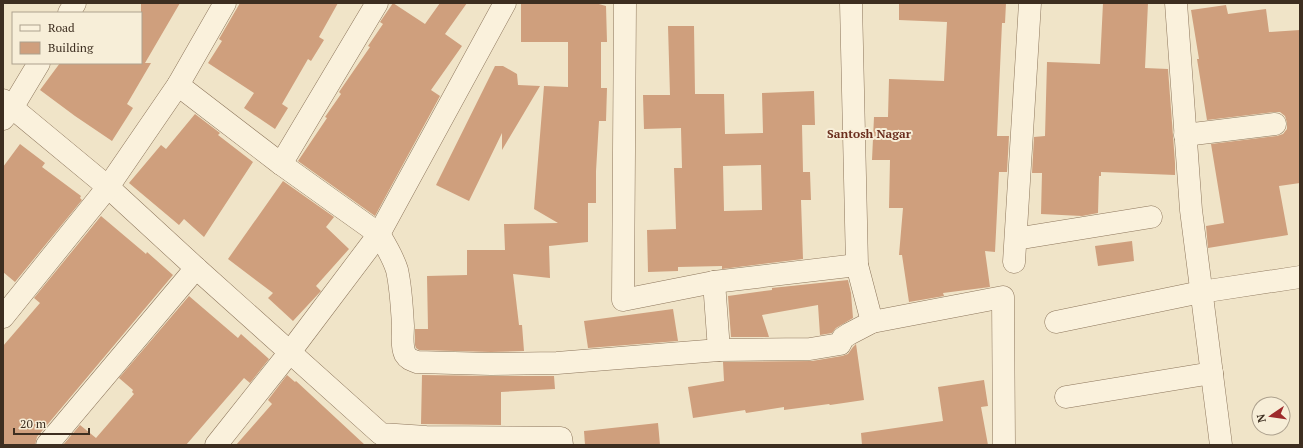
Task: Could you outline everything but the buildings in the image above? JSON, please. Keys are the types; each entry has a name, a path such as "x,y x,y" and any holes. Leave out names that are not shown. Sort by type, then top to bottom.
{"street":[{"path":"70,12 75,3"},
{"path":"3,317 108,187 178,85 225,3"},
{"path":"280,164 377,3"},
{"path":"216,445 290,352 379,234 505,3"},
{"path":"625,3 623,300 714,282 857,265"},
{"path":"851,3 857,265 872,322"},
{"path":"1014,262 1030,3"},
{"path":"1176,3 1191,210 1221,445"},
{"path":"38,64 6,109 108,187 290,352 377,440 426,437 561,438 562,445"},
{"path":"178,85 280,164 379,234 389,250 397,270 403,327 402,345 404,353 409,359 417,362 491,364 557,363 718,350 810,349 840,344 843,338 872,322 1002,297 1004,445"},
{"path":"1185,135 1275,124"},
{"path":"1016,239 1151,217"},
{"path":"47,445 196,268"},
{"path":"1056,322 1201,292 1300,277"},
{"path":"714,282 718,350"},
{"path":"1066,397 1212,373"}],"district":[{"name":"Santosh Nagar","path":"869,134"}]}
